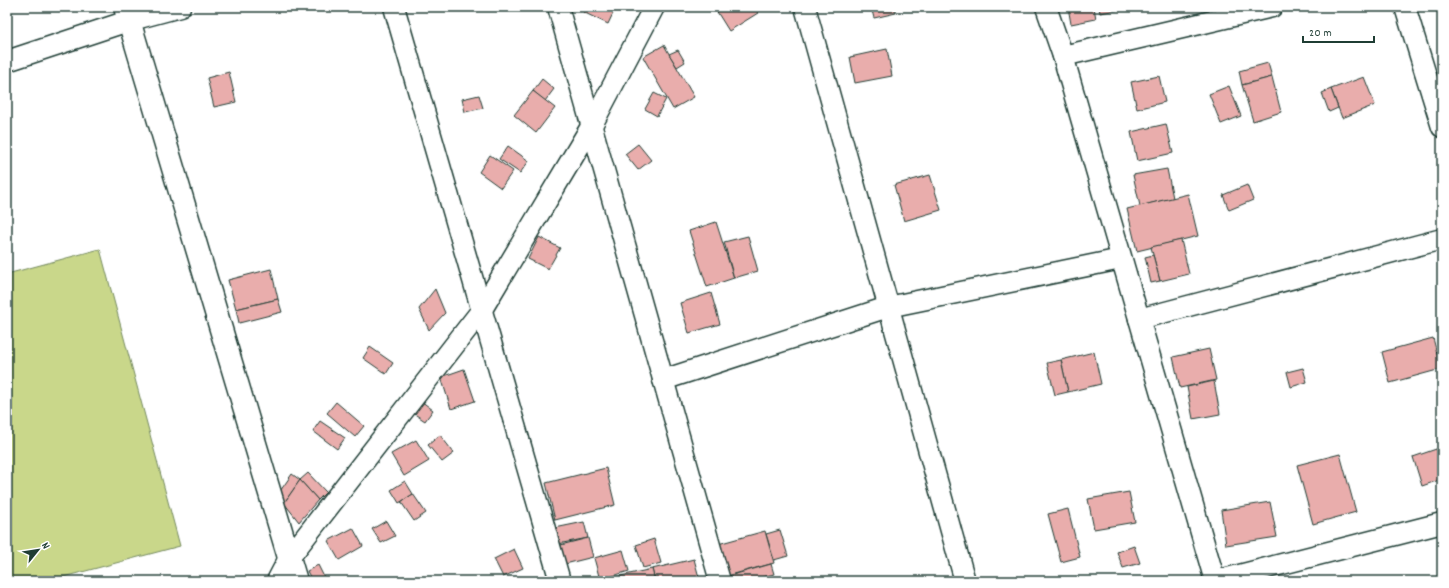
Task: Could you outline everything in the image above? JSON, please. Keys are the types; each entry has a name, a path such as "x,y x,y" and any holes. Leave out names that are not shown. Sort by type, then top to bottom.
{"street":[{"path":"7,62 126,14 180,7"},
{"path":"394,7 560,581"},
{"path":"558,7 720,581"},
{"path":"277,581 289,558 481,311 592,125 654,7"},
{"path":"805,7 965,581"},
{"path":"1046,7 1063,56 1216,581 1442,523"},
{"path":"1063,56 1272,7"},
{"path":"1405,7 1442,127"},
{"path":"126,14 296,581"},
{"path":"1139,319 1442,239"},
{"path":"663,380 888,307 1121,259"}],"green space":[{"path":"100,249 180,546 48,581 7,581 7,274"}],"building":[{"path":"586,7 616,7 608,24 583,12"},
{"path":"714,7 754,7 758,13 729,31"},
{"path":"871,7 894,7 896,13 874,18"},
{"path":"1068,7 1094,7 1096,19 1071,24"},
{"path":"1099,7 1116,7 1117,10 1100,13"},
{"path":"664,45 694,97 673,109 643,57"},
{"path":"887,49 892,76 855,83 850,57"},
{"path":"678,50 685,62 677,67 669,54"},
{"path":"1268,63 1272,77 1242,85 1239,71"},
{"path":"229,72 236,102 214,107 207,78"},
{"path":"1159,76 1165,102 1137,109 1131,82"},
{"path":"1272,77 1281,112 1253,121 1242,85"},
{"path":"1364,77 1375,105 1342,118 1331,89"},
{"path":"542,79 554,89 545,101 533,91"},
{"path":"1229,86 1241,116 1221,124 1209,94"},
{"path":"1331,89 1338,108 1329,112 1322,93"},
{"path":"533,91 555,108 536,133 514,115"},
{"path":"654,93 666,99 657,116 645,109"},
{"path":"479,95 483,108 465,112 462,99"},
{"path":"1166,124 1173,153 1137,161 1131,132"},
{"path":"638,144 651,160 638,170 625,154"},
{"path":"508,146 529,161 520,173 499,159"},
{"path":"490,155 513,171 501,188 479,172"},
{"path":"1167,169 1173,198 1140,206 1133,175"},
{"path":"930,175 941,210 904,221 894,185"},
{"path":"1247,185 1253,200 1229,210 1223,195"},
{"path":"1188,194 1198,236 1137,251 1127,209"},
{"path":"716,222 734,278 707,287 689,231"},
{"path":"748,236 758,271 734,278 724,242"},
{"path":"539,237 560,248 548,269 528,259"},
{"path":"1181,240 1189,274 1160,281 1151,247"},
{"path":"1153,255 1160,281 1151,283 1145,257"},
{"path":"271,269 278,299 236,309 228,280"},
{"path":"435,289 445,313 429,330 419,309"},
{"path":"711,293 720,324 689,333 680,303"},
{"path":"278,299 282,312 239,323 236,309"},
{"path":"1433,338 1441,369 1390,383 1382,352"},
{"path":"370,347 393,363 386,374 363,358"},
{"path":"1209,349 1216,380 1180,388 1173,357"},
{"path":"1094,352 1101,384 1068,392 1061,360"},
{"path":"1061,360 1068,392 1055,395 1047,363"},
{"path":"1303,368 1307,382 1291,387 1287,372"},
{"path":"464,369 475,401 451,409 441,377"},
{"path":"1214,381 1220,414 1193,419 1187,387"},
{"path":"421,401 433,410 425,421 413,413"},
{"path":"336,402 364,426 355,437 327,413"},
{"path":"320,421 345,438 337,449 313,431"},
{"path":"440,435 454,453 442,462 428,445"},
{"path":"416,440 429,461 404,476 391,454"},
{"path":"1442,447 1442,479 1422,486 1413,457"},
{"path":"1340,454 1356,512 1313,524 1297,465"},
{"path":"606,468 615,505 555,520 546,483"},
{"path":"308,473 326,492 318,500 300,480"},
{"path":"292,474 300,480 284,503 278,494"},
{"path":"300,480 318,500 299,522 284,503"},
{"path":"405,481 413,494 399,503 391,490"},
{"path":"1129,492 1135,522 1094,529 1088,499"},
{"path":"413,494 426,513 414,521 401,502"},
{"path":"1270,502 1277,537 1226,545 1221,510"},
{"path":"1068,509 1080,557 1061,562 1048,514"},
{"path":"386,521 395,536 381,543 372,529"},
{"path":"584,522 588,538 558,544 555,528"},
{"path":"353,528 363,546 339,560 328,541"},
{"path":"780,530 788,556 774,560 766,534"},
{"path":"765,531 774,563 727,576 718,544"},
{"path":"588,538 593,557 557,566 553,547"},
{"path":"654,539 661,563 643,568 636,545"},
{"path":"1134,546 1140,563 1123,568 1117,552"},
{"path":"514,549 523,568 503,577 494,559"},
{"path":"623,550 629,571 600,580 594,558"},
{"path":"694,559 700,581 655,581 652,569"},
{"path":"771,564 774,574 749,581 731,581 729,576"},
{"path":"318,565 326,581 312,581 307,571"},
{"path":"652,569 655,581 617,581 616,577"}]}
